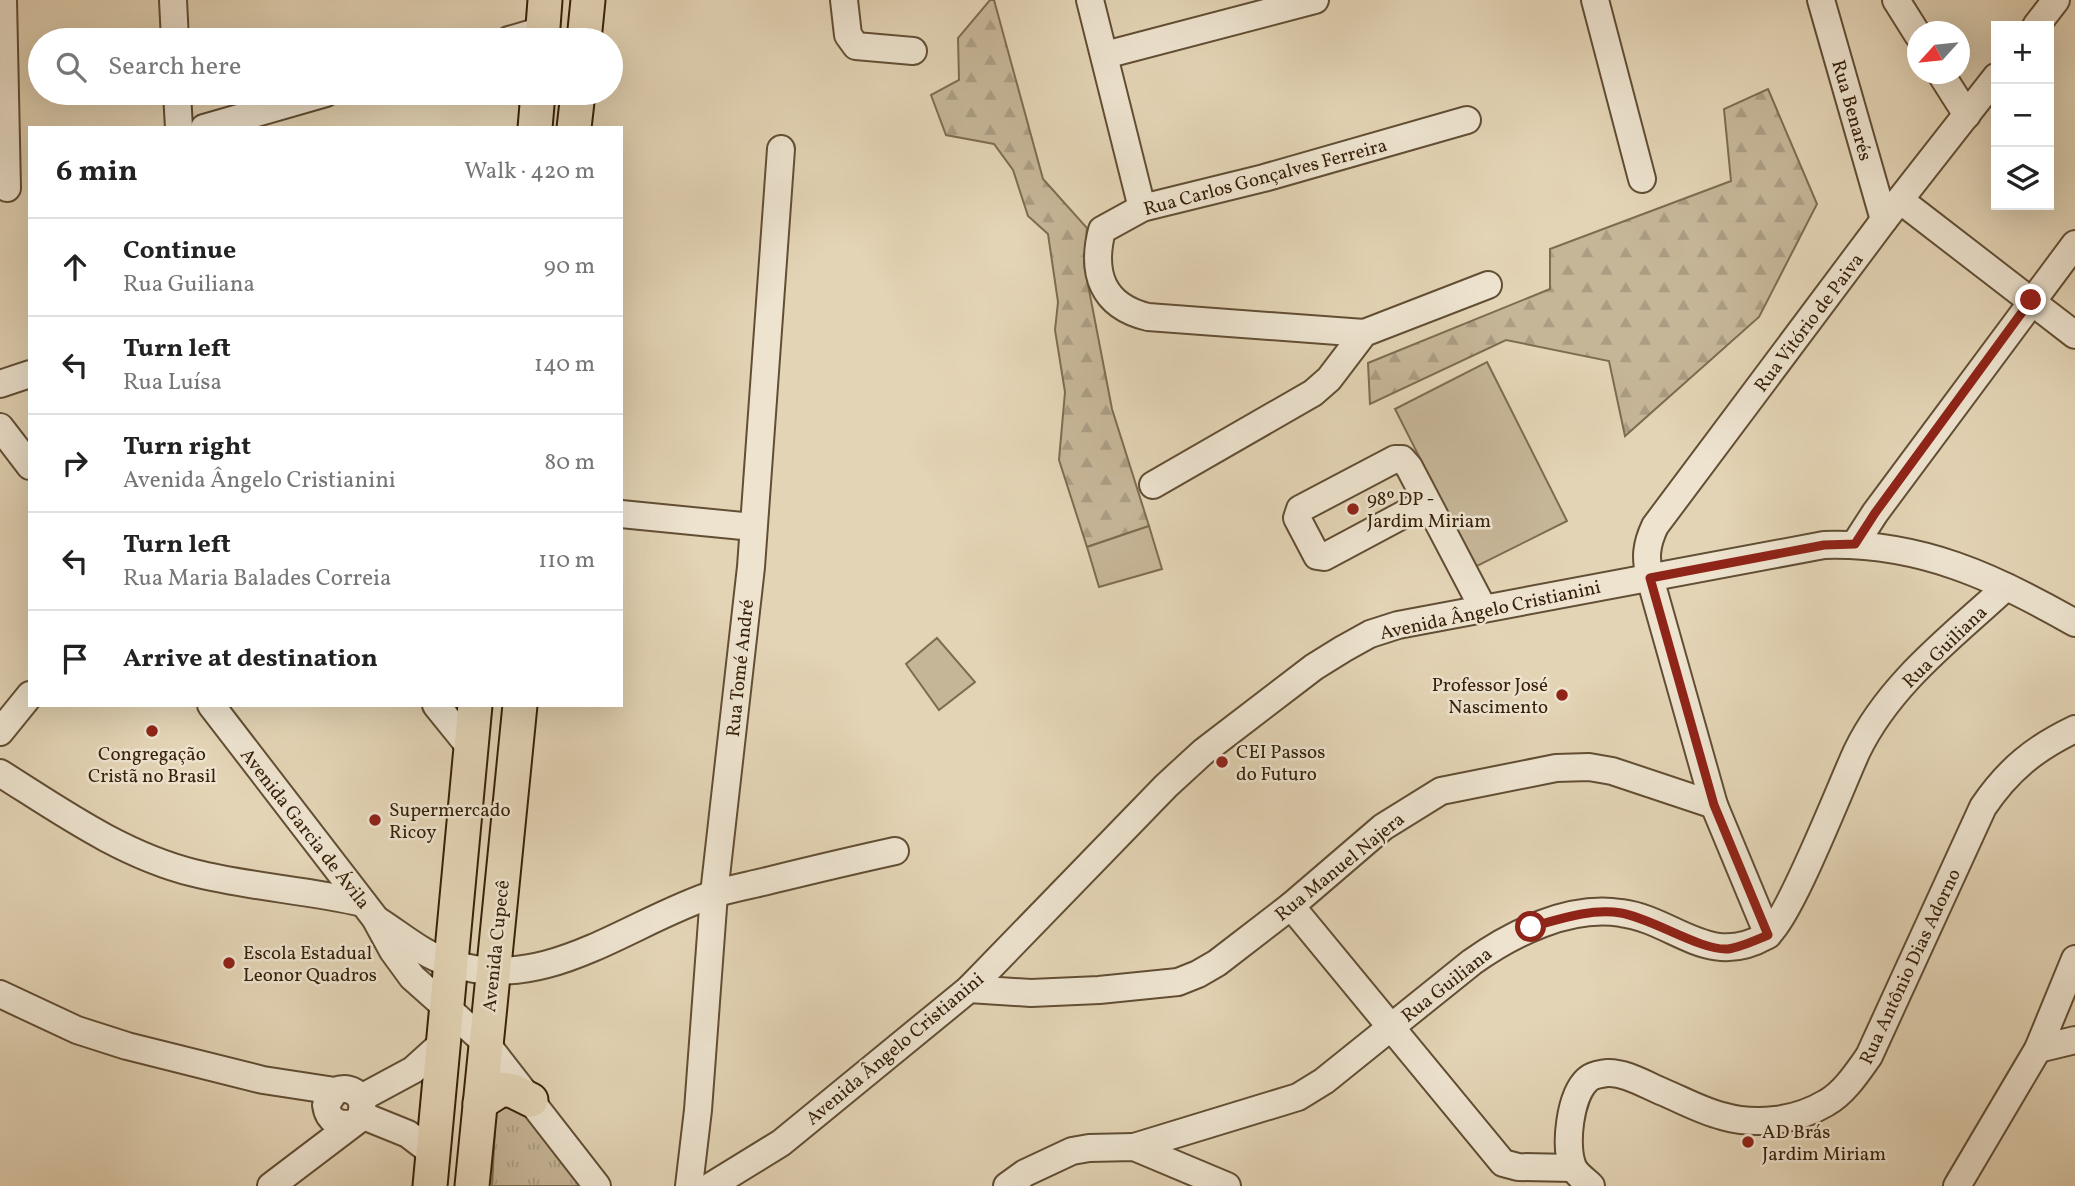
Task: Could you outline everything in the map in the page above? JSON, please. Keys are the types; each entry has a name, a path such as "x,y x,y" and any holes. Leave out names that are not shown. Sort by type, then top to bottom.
{"main road":[{"path":"585,28 588,0"},
{"path":"535,126 537,105"},
{"path":"575,126 577,105"},
{"path":"432,1170 475,707"},
{"name":"Avenida Cupecê","path":"472,1186 520,707"},
{"path":"480,1103 502,1089 513,1090 531,1100"}],"street":[{"path":"3,0 12,186"},
{"path":"173,0 174,28"},
{"path":"844,0 848,35 856,46 913,51"},
{"path":"1090,0 1142,208"},
{"path":"1105,55 1315,0"},
{"path":"1595,0 1642,179"},
{"name":"Rua Benarés","path":"1821,0 1892,210"},
{"path":"1896,0 1909,21"},
{"path":"2040,21 2056,0"},
{"path":"1947,84 1967,115"},
{"name":"Rua Vitório de Paiva","path":"1768,935 1714,805 1645,559 1647,542 1655,526 1892,210 1991,84"},
{"path":"178,105 179,126"},
{"path":"211,126 284,105"},
{"name":"Rua Carlos Gonçalves Ferreira","path":"1364,333 1148,317 1128,312 1105,288 1098,269 1097,250 1102,230 1142,208 1264,178 1467,120"},
{"name":"Rua Tomé André","path":"689,1186 700,1083 714,894 753,527 781,149"},
{"path":"1892,210 2031,300 2075,335"},
{"path":"1855,544 2031,300 2075,244"},
{"path":"1153,485 1313,393 1329,379 1364,333 1488,285"},
{"path":"0,384 28,375"},
{"path":"0,427 28,463"},
{"path":"1427,502 1324,557 1317,556 1297,518 1300,509 1398,458 1405,461 1409,467 1483,608"},
{"path":"623,513 753,527"},
{"name":"Avenida Ângelo Cristianini","path":"711,1186 781,1143 969,989 1166,786 1203,752 1314,667 1370,634 1398,625 1483,608 1824,545 1855,544 1941,559 2073,619"},
{"name":"Rua Guiliana","path":"1134,1147 1298,1097 1324,1081 1496,945 1531,927 1568,917 1598,913 1627,914 1710,947 1727,949 1768,935 1789,904 1858,748 1885,705 1920,665 2006,587"},
{"path":"0,732 28,697"},
{"name":"Avenida Garcia de Ávila","path":"213,707 369,911 412,977 485,1042 597,1186"},
{"path":"438,707 470,747"},
{"name":"Rua Antônio Dias Adorno","path":"1582,1177 1568,1142 1571,1116 1581,1087 1596,1075 1610,1073 1630,1079 1720,1116 1744,1121 1769,1121 1801,1114 1828,1103 1851,1081 1869,1056 1983,807 1999,784 2024,760 2056,738 2075,729"},
{"name":"Rua Manuel Najera","path":"969,989 1031,993 1125,988 1178,982 1198,974 1217,963 1292,905 1383,827 1441,791 1556,768 1589,767 1612,771 1714,805"},
{"path":"0,773 102,838 149,858 194,873 369,911"},
{"name":"Avenida Garcia de Ávila","path":"369,911 429,954 451,964 492,972 537,968 571,957 714,894 895,850"},
{"name":"Rua Antônio Dias Adorno","path":"1292,905 1503,1163 1582,1177"},
{"path":"1957,1186 2038,1049 2075,959"},
{"path":"0,994 77,1030 263,1080 408,1134 432,1170"},
{"path":"2038,1049 2075,1040"},
{"path":"271,1186 300,1163 344,1109 412,1070 444,1042"},
{"path":"1007,1186 1025,1173 1072,1152 1089,1148 1134,1147 1227,1186"}],"green space":[{"path":"990,0 994,0 1043,179 1087,228 1084,264 1112,409 1149,526 1087,547 1059,460 1065,392 1055,330 1058,302 1048,234 1028,216 1013,170 994,144 946,135 931,95 959,80 958,38"},
{"path":"1768,89 1817,204 1759,317 1625,436 1609,361 1506,340 1370,404 1368,363 1550,289 1550,249 1731,181 1724,109"},
{"path":"1487,362 1567,521 1475,567 1395,409"},
{"path":"1149,526 1162,569 1099,587 1087,547"},
{"path":"937,638 975,682 939,710 906,664"},
{"path":"515,1100 581,1186 492,1186 496,1109"}],"place":[{"name":"98º DP - Jardim Miriam","path":"1353,509"},
{"name":"Professor José Nascimento","path":"1562,695"},
{"name":"Congregação Cristã no Brasil","path":"152,731"},
{"name":"CEI Passos do Futuro","path":"1222,762"},
{"name":"Supermercado Ricoy","path":"375,820"},
{"name":"Escola Estadual Leonor Quadros","path":"229,963"},
{"name":"AD Brás Jardim Miriam","path":"1748,1142"}],"route":[{"path":"1531,927 1568,917 1618,912 1637,916 1710,947 1727,949 1768,935 1714,805 1650,578 1824,545 1855,544 2031,300"}]}
